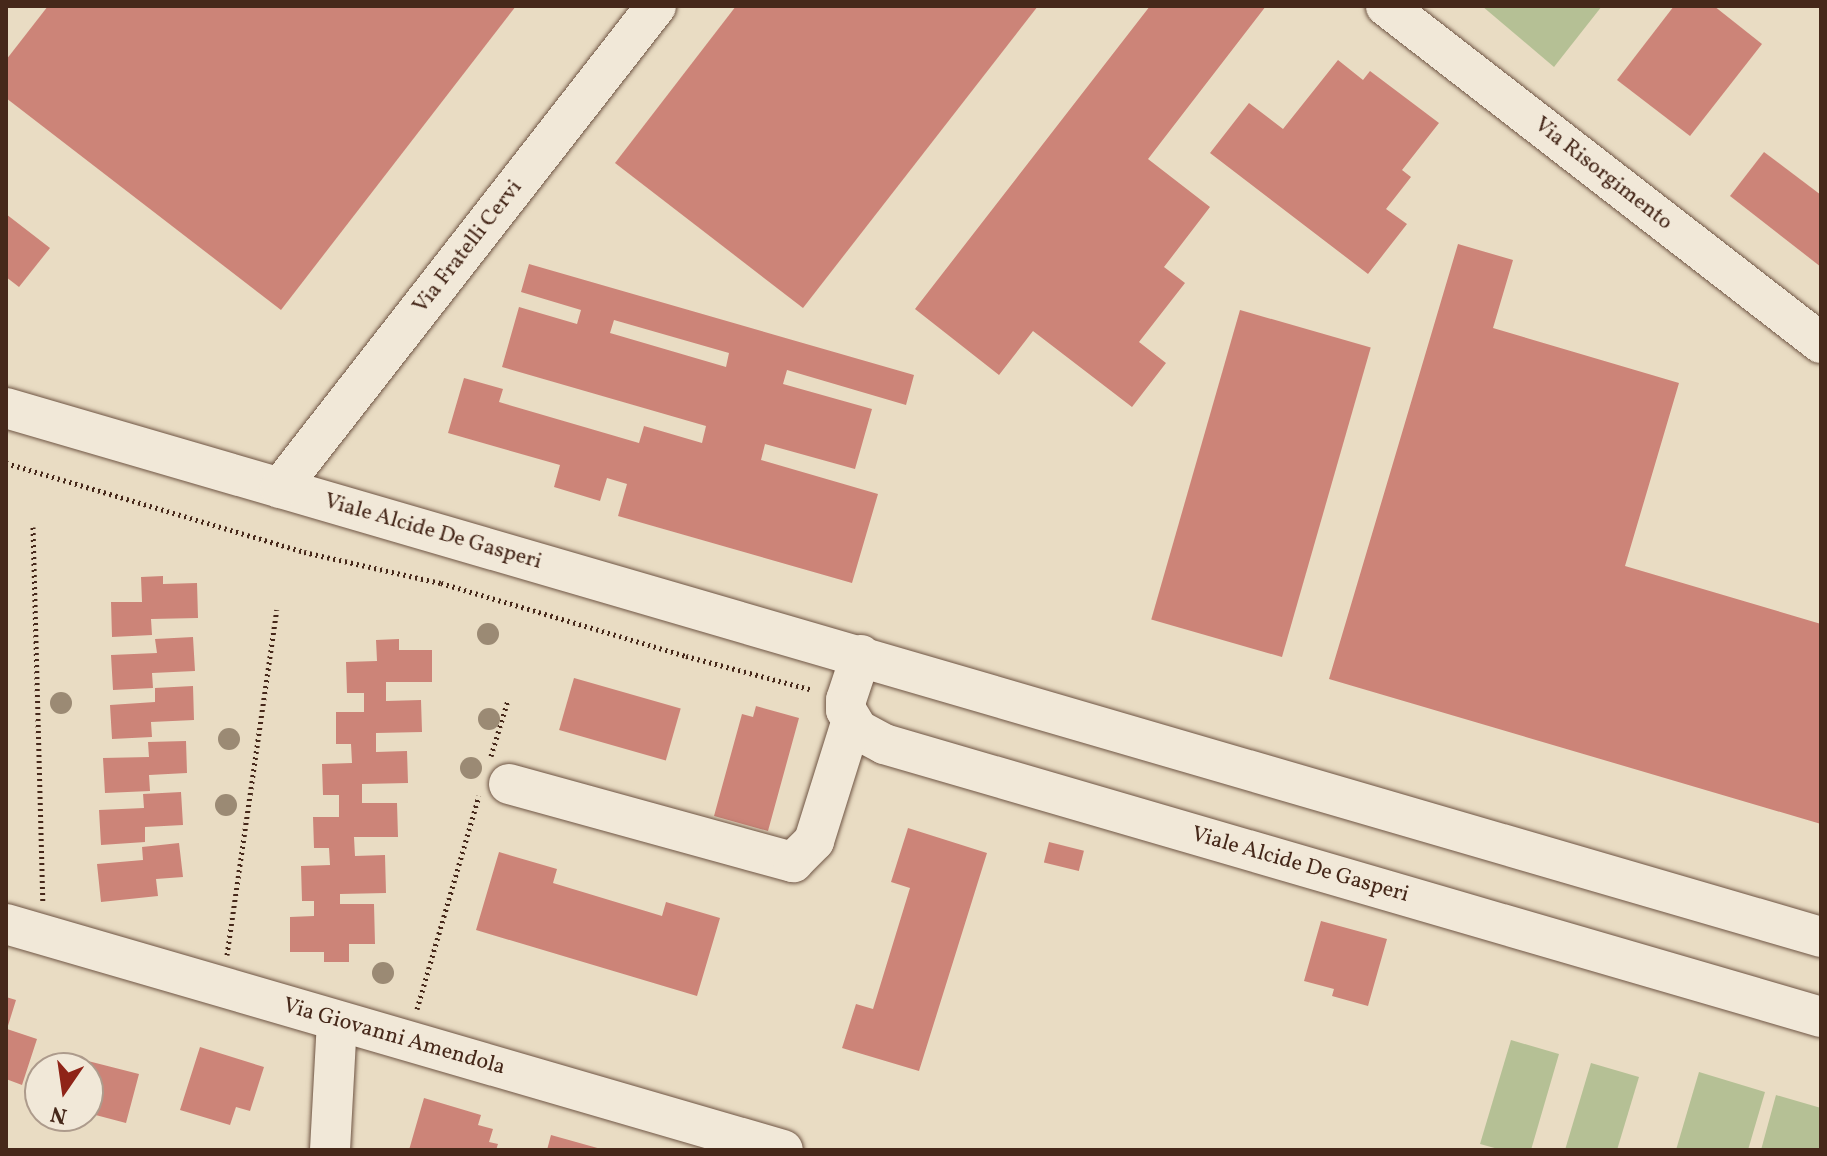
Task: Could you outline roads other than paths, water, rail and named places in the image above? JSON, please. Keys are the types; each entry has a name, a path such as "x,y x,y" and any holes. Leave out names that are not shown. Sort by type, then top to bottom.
{"street":[{"name":"Via Fratelli Cervi","path":"280,488 656,6"},
{"name":"Via Risorgimento","path":"1386,6 1821,343"},
{"name":"Viale Alcide De Gasperi","path":"6,408 1821,937"},
{"path":"493,778 793,862 814,841 851,723 846,700 861,655"},
{"name":"Viale Alcide De Gasperi","path":"851,723 868,737 884,744 1821,1017"},
{"name":"Via Giovanni Amendola","path":"6,924 783,1150"},
{"path":"330,1150 337,1021"}]}
